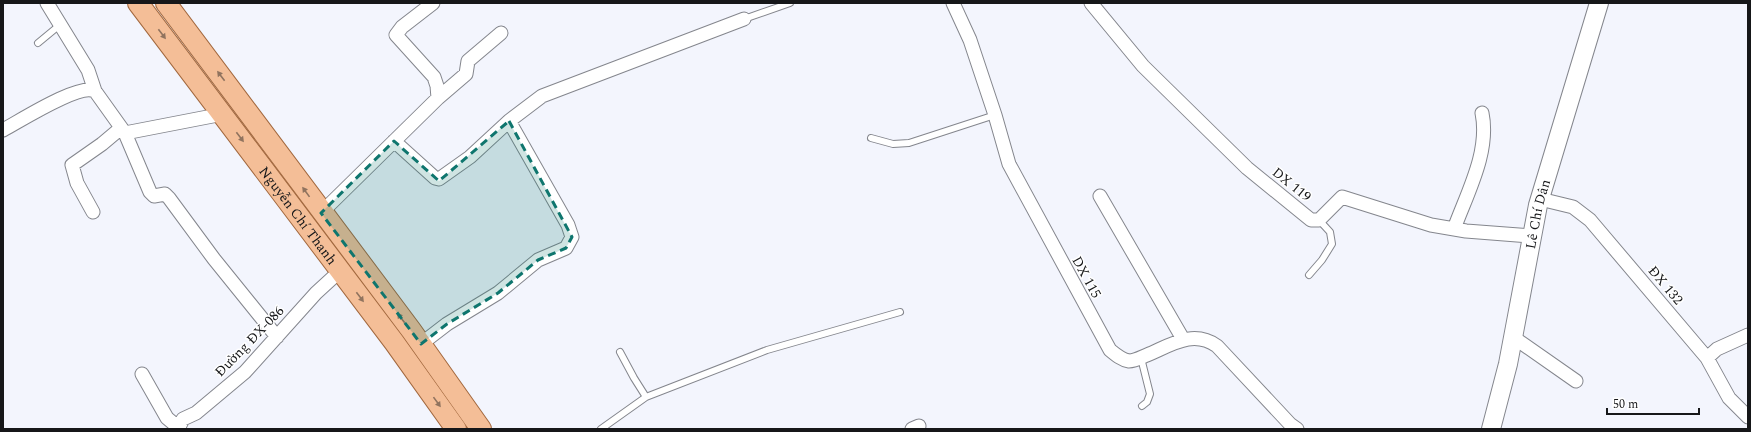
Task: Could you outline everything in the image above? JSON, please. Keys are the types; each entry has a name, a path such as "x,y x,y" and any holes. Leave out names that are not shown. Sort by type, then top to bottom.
{"main road":[{"name":"Nguyễn Chí Thanh","path":"138,3 394,342 456,429"},
{"name":"Nguyễn Chí Thanh","path":"166,3 420,344 481,429"},
{"path":"223,114 240,101"}],"street":[{"path":"47,3 88,70 95,91 123,130 150,192 154,196 165,194 169,198 214,258 277,336"},
{"path":"433,3 402,27 396,35 434,77 438,86 438,98"},
{"name":"DX 115","path":"953,3 970,40 995,115 1008,164 1110,350 1118,357 1130,361 1141,358 1183,339 1192,338 1209,340 1217,346 1275,409 1297,429"},
{"name":"DX 119","path":"1092,3 1143,66 1247,168 1311,220 1320,220"},
{"name":"Lê Chí Dân","path":"1493,426 1508,364 1531,236 1540,199 1599,3"},
{"path":"394,141 435,178 439,179 470,157 533,101 552,91 744,18"},
{"path":"321,212 438,98 466,74 468,62 501,33"},
{"path":"3,130 80,90 91,89 95,91"},
{"path":"1454,229 1476,169 1483,144 1484,131 1482,113"},
{"path":"94,212 77,183 72,165 123,130 223,114"},
{"path":"420,344 447,324 498,293 538,260 566,248 572,237 568,226 509,121"},
{"path":"1100,196 1183,339"},
{"path":"1320,220 1342,197 1431,225 1454,229 1531,236"},
{"name":"ĐX 132","path":"1540,199 1573,207 1590,220 1707,358 1729,398 1748,417"},
{"name":"Đường ĐX-086","path":"178,428 183,419 196,413 235,382 316,293 340,271"},
{"path":"1707,358 1717,349 1748,335"},
{"path":"1513,337 1576,381"},
{"path":"142,374 167,418 178,428"}],"lane":[{"path":"744,18 790,3"},
{"path":"38,43 61,24"},
{"path":"871,138 893,144 910,143 995,115"},
{"path":"1309,275 1322,260 1332,244 1330,232 1320,220"},
{"path":"601,429 641,399 646,397 767,350 900,312"},
{"path":"620,352 646,397"},
{"path":"1141,358 1150,394 1147,402 1142,406"}],"highlighted area":[{"path":"509,121 572,237 566,248 538,260 498,293 447,324 421,344 321,213 394,141 439,181"}]}
